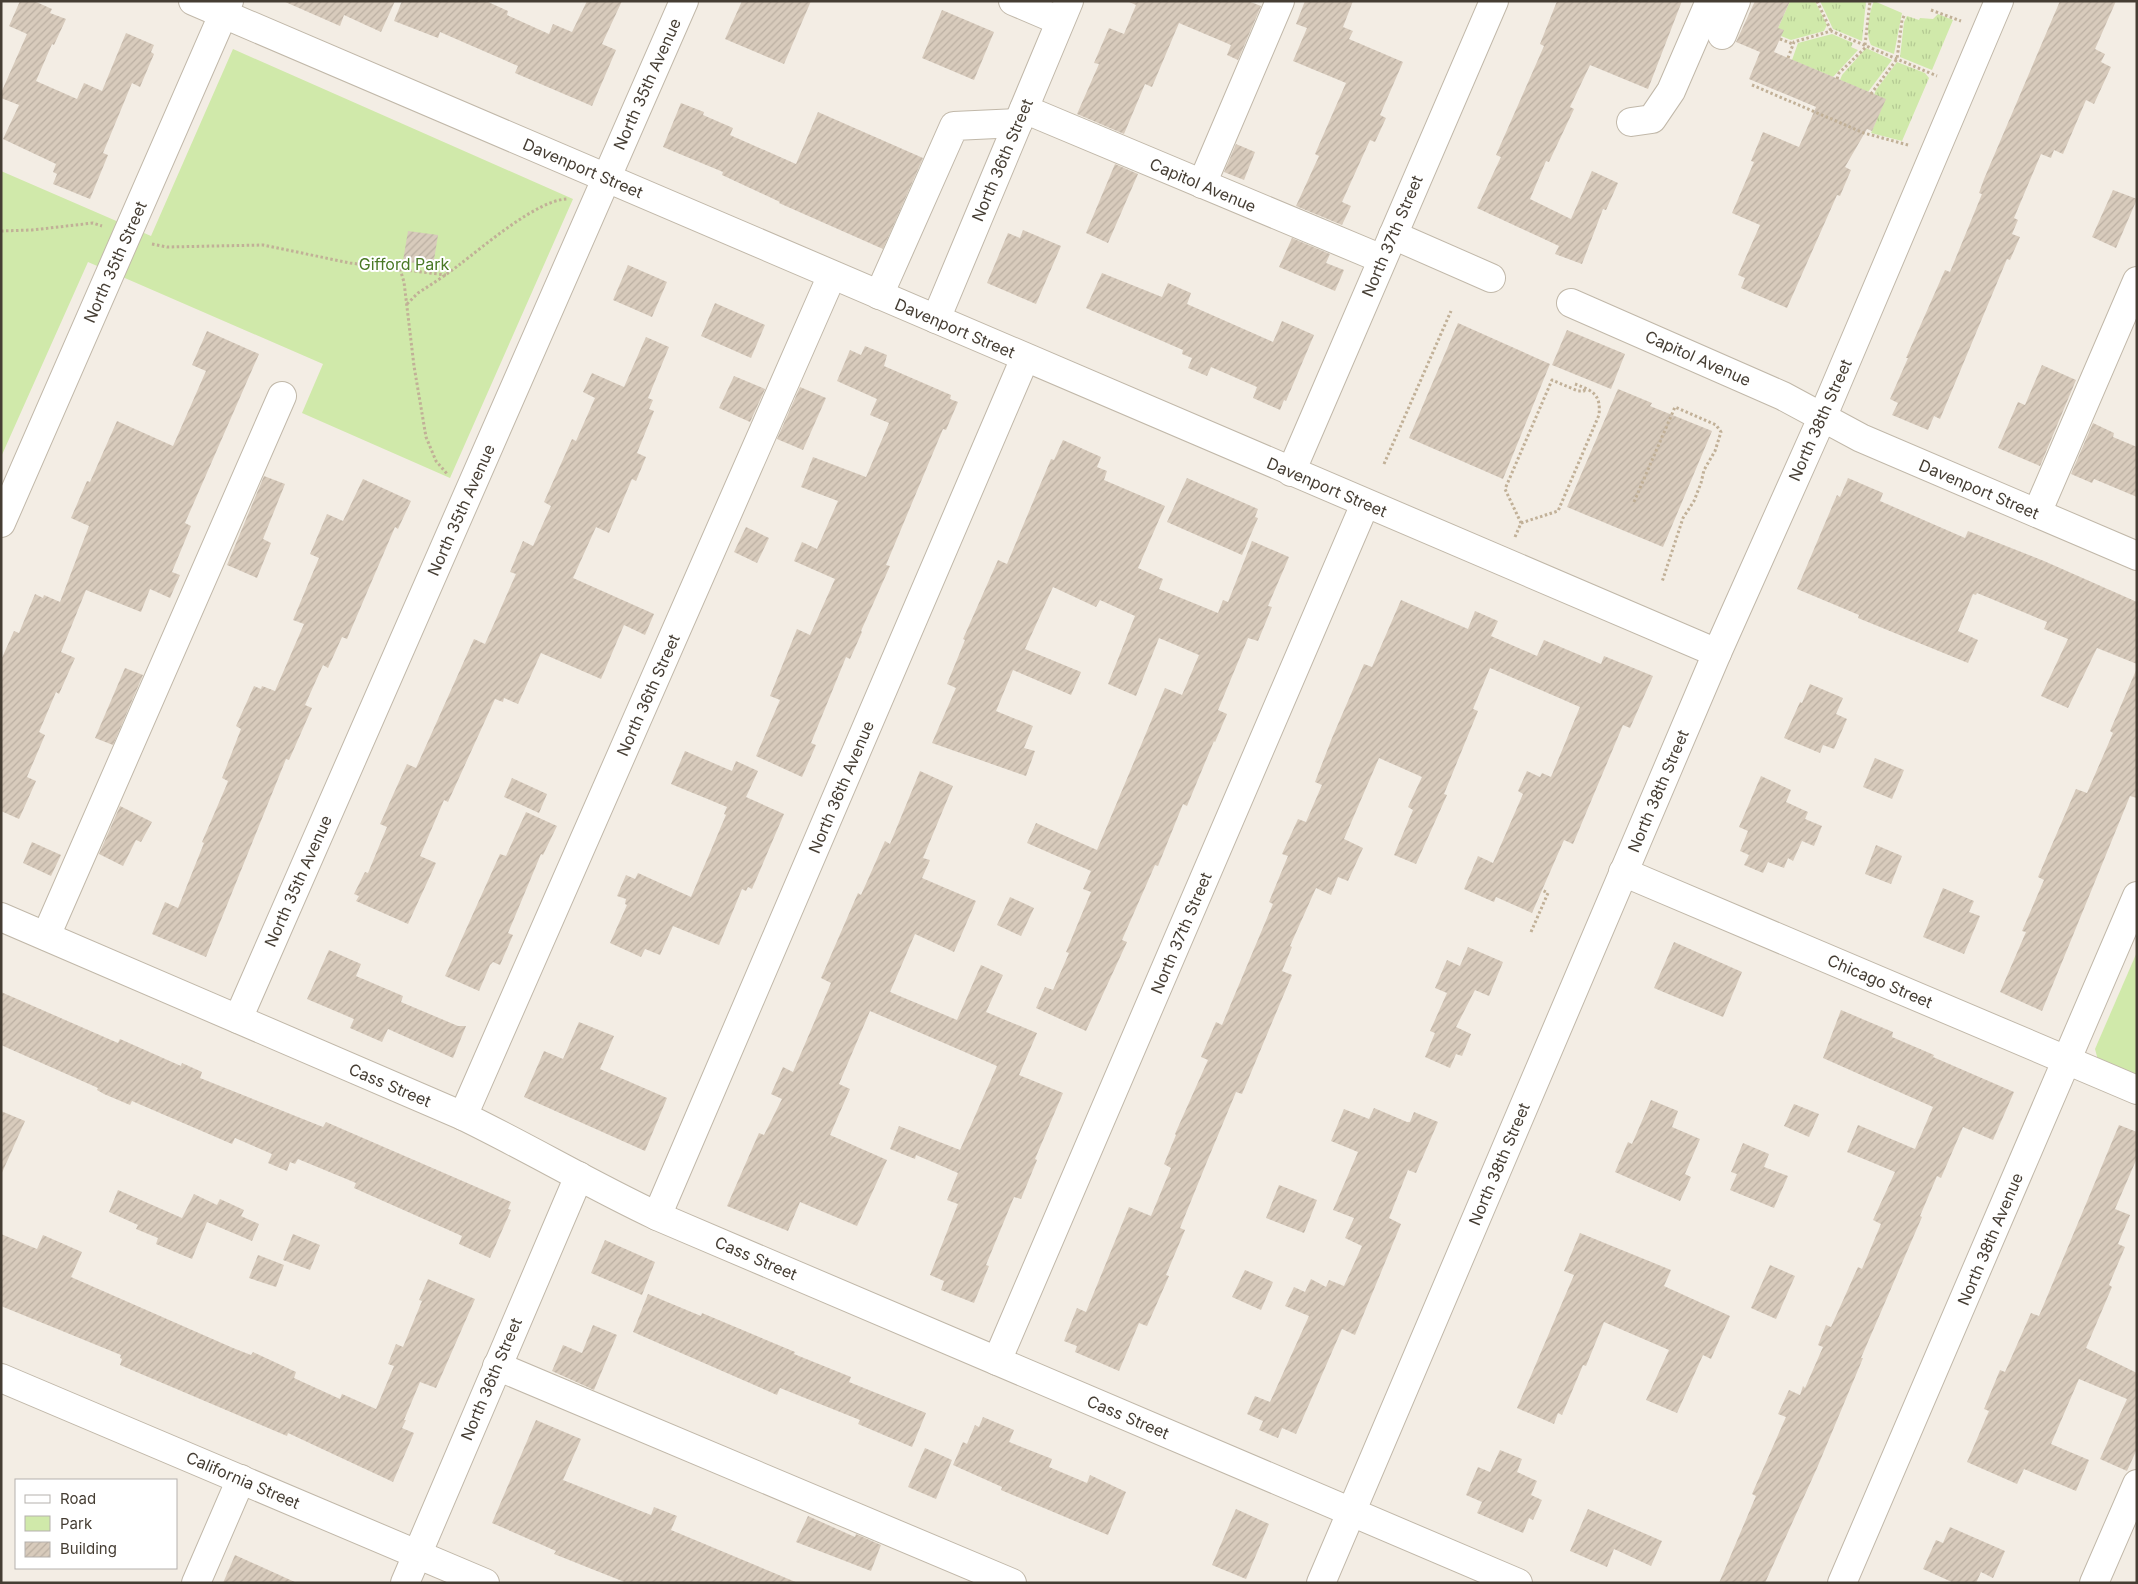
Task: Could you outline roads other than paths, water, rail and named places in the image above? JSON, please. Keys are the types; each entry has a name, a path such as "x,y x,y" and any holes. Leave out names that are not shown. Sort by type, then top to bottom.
{"street":[{"name":"Davenport Street","path":"193,1 226,8 606,178 1717,654"},
{"name":"North 35th Avenue","path":"238,1019 684,1"},
{"path":"1013,1 1064,11"},
{"path":"1202,184 1280,1"},
{"name":"North 37th Street","path":"1292,472 1494,1"},
{"path":"1631,122 1652,119 1671,92 1710,1"},
{"path":"1722,35 1736,1"},
{"name":"North 38th Street","path":"1321,1583 1717,654 1822,418 1994,3"},
{"name":"North 35th Street","path":"1,523 226,8"},
{"name":"North 36th Street","path":"936,319 1064,11"},
{"path":"879,295 954,126 1021,116"},
{"name":"Capitol Avenue","path":"1021,116 1202,184 1388,247 1491,278"},
{"name":"North 36th Street","path":"463,1116 832,275"},
{"path":"2037,513 2137,281"},
{"name":"Capitol Avenue","path":"1571,303 1783,396 1822,418"},
{"name":"North 36th Avenue","path":"657,1216 1025,358"},
{"path":"46,936 282,396"},
{"name":"Davenport Street","path":"1822,418 1861,438 2137,556"},
{"name":"North 37th Street","path":"997,1362 1365,504"},
{"name":"Chicago Street","path":"1624,872 2137,1090"},
{"name":"North 38th Avenue","path":"1842,1583 2137,896"},
{"name":"Cass Street","path":"1,917 463,1116 657,1216 1518,1583"},
{"name":"North 36th Street","path":"405,1583 579,1176"},
{"path":"497,1366 1012,1583"},
{"name":"California Street","path":"1,1378 485,1583"},
{"path":"196,1583 241,1479"},
{"path":"2094,1583 2137,1484"}],"park label":[{"name":"Gifford Park","path":"404,264"}]}
